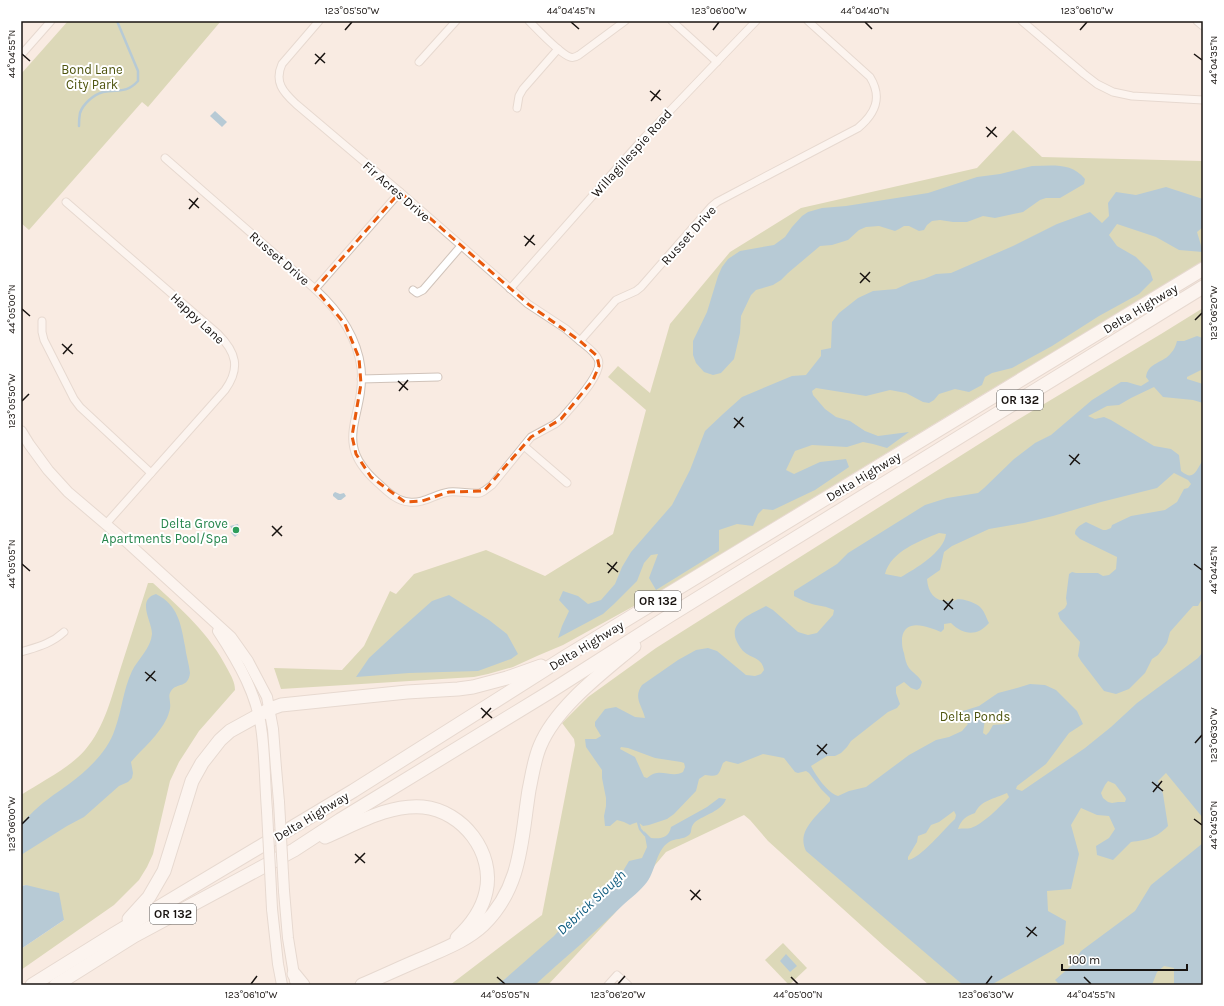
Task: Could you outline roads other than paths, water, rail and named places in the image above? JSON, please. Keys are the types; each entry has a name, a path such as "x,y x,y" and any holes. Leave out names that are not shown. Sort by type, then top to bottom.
{"highway":[{"name":"Delta Highway","path":"32,985 353,790 565,657 1203,270"},
{"name":"Delta Highway","path":"56,985 134,936 294,850 340,820 548,693 669,616 1203,287"},
{"path":"362,985 461,941 483,925 499,906 514,878 519,857 531,776 539,747 546,733 568,704 669,616"},
{"path":"114,934 143,904 159,882 172,848 192,781 202,763 215,745 230,731 264,712 281,705 406,692 473,687 507,678 565,657"},
{"path":"294,850 379,814 402,808 417,807 433,809 446,814 457,821 471,834 480,848 486,863 487,884 483,901 472,921 462,933 444,949"},
{"path":"295,979 303,985"}],"main road":[{"path":"21,431 29,444 59,483 68,492 129,544 231,637 248,661 267,697 262,734 272,909 278,964 282,985"},
{"path":"264,712 273,729 280,802 288,938 295,979"}],"street":[{"path":"21,55 51,21"},
{"name":"Fir Acres Drive","path":"319,21 282,64 280,70 280,84 283,91 292,101 400,192 532,308 566,329 580,341"},
{"path":"419,62 456,21"},
{"path":"529,21 558,49 568,56 575,57 625,21"},
{"path":"672,21 717,62"},
{"name":"Willagillespie Road","path":"510,289 637,146 756,21"},
{"name":"Russet Drive","path":"166,158 315,288 334,308 349,331 357,350 361,379 360,398 352,441 356,454 368,474 399,500 410,503 449,492 480,493 492,485 535,435 561,419 596,375 599,366 598,359 580,341 616,300 636,291 641,287 711,207 717,202 858,128 870,116 875,108 877,97 875,86 870,76 808,21"},
{"path":"1022,21 1089,79 1113,92 1132,96 1203,100"},
{"path":"1197,21 1203,26"},
{"path":"517,108 519,96 523,89 558,49"},
{"path":"315,288 400,192"},
{"name":"Happy Lane","path":"66,202 218,334 228,346 234,360 235,371 228,385 105,525"},
{"path":"413,290 417,293 423,290 461,246"},
{"path":"42,321 44,340 74,399 80,407 151,473"},
{"path":"361,379 438,377"},
{"path":"524,446 567,483"},
{"path":"21,652 47,644 64,632"},
{"path":"608,985 617,975 628,985"}],"water":[{"path":"215,111 227,122 222,127 210,116"},
{"path":"1032,166 1067,167 1080,174 1085,179 1084,184 1060,198 1046,198 1040,200 1023,212 995,218 983,216 967,222 940,220 932,221 924,230 919,231 909,226 904,226 895,231 879,226 866,227 859,230 848,240 832,245 820,246 781,280 773,285 756,290 751,295 741,316 740,333 734,359 721,373 713,375 704,372 696,363 693,355 693,341 707,312 718,276 728,259 740,251 774,245 785,237 802,216 808,212 822,208 846,206 928,193 977,177 1000,174"},
{"path":"1166,187 1203,199 1203,227 1197,232 1203,252 1179,250 1156,237 1117,224 1109,235 1117,246 1136,257 1150,271 1153,280 1139,294 1099,316 1052,346 1012,368 992,373 985,377 982,385 969,392 955,389 939,394 929,403 923,402 906,393 890,390 866,396 816,388 812,391 813,395 825,409 836,417 850,421 865,431 878,436 909,432 887,448 863,442 847,447 812,445 795,451 786,470 794,474 820,462 846,459 849,467 815,490 773,510 763,509 758,514 753,526 737,524 719,530 719,551 656,590 649,578 658,554 651,555 644,563 637,581 603,614 558,638 569,611 559,600 563,591 578,596 588,604 601,600 615,584 622,567 631,552 672,505 690,470 705,431 742,397 792,376 806,375 821,356 821,350 831,348 832,322 839,313 858,298 873,291 896,289 911,282 936,274 951,273 1013,246 1057,224 1090,212 1102,223 1109,216 1108,203 1116,192 1136,195"},
{"path":"1197,336 1203,338 1203,369 1187,377 1187,379 1203,384 1203,403 1193,400 1163,397 1154,387 1119,405 1107,406 1088,416 1095,419 1104,417 1154,446 1171,449 1179,455 1181,471 1185,474 1192,475 1203,460 1203,597 1198,606 1193,606 1170,632 1167,643 1158,655 1152,659 1145,673 1129,689 1116,694 1104,691 1078,656 1080,642 1060,619 1058,613 1065,608 1067,604 1066,598 1069,574 1072,572 1098,573 1103,576 1109,575 1116,569 1117,557 1080,539 1075,534 1077,528 1086,522 1106,530 1111,528 1112,525 1131,516 1165,510 1177,502 1184,489 1188,488 1191,484 1188,480 1174,473 1157,488 1053,516 989,529 952,546 944,552 940,570 927,579 931,593 941,601 953,601 960,599 979,606 989,623 980,631 970,633 960,630 951,623 944,624 944,629 941,632 918,625 908,628 904,632 902,638 903,649 908,666 922,682 920,688 917,690 911,688 904,682 896,687 896,693 900,704 897,708 888,712 851,741 841,753 835,756 827,756 811,766 826,788 838,796 849,791 866,787 909,755 936,740 949,737 962,731 968,724 960,718 960,712 979,706 998,693 1030,684 1045,685 1056,690 1077,711 1083,724 1069,733 1046,764 1017,786 1016,789 1022,791 1085,748 1137,703 1198,658 1203,652 1203,818 1166,773 1158,781 1163,794 1168,826 1151,838 1131,842 1113,860 1097,855 1096,846 1109,838 1115,829 1109,816 1097,815 1081,808 1071,825 1079,854 1071,889 1047,891 1048,911 1066,921 1064,944 991,985 963,985 806,851 804,837 806,830 809,824 830,801 830,798 809,773 806,771 798,773 795,772 784,758 763,754 738,764 726,761 723,763 718,774 713,776 705,775 699,779 696,791 674,814 667,819 643,826 638,822 630,825 617,820 610,826 605,826 604,816 606,798 602,770 586,747 585,739 596,739 601,736 595,726 595,722 605,709 616,707 635,717 645,718 638,698 639,690 642,685 678,660 696,650 708,648 717,651 746,675 755,676 761,674 764,670 762,664 744,652 737,642 735,629 742,620 766,606 773,610 798,632 808,635 817,633 833,615 834,610 812,604 794,596 794,591 837,564 848,553 925,505 947,498 978,493 1014,459 1035,443 1051,435 1092,400 1121,382 1141,386 1149,381 1146,377 1150,368 1172,352 1177,341 1184,341","holes":["939,533 946,534 944,541 935,553 914,569 901,577 885,574 893,559 915,543","989,715 1010,716 1011,719 1005,724 993,725 986,735 983,733 985,719","621,747 628,748 655,758 681,762 684,763 685,767 683,772 679,774 656,773 647,778 644,777 635,757 620,749","1108,781 1115,784 1125,797 1125,802 1112,803 1103,798 1101,793","1007,793 1009,797 997,810 981,823 971,828 958,829 964,819 975,813 981,805 988,800","954,811 956,815 955,819 926,849 908,860 908,857 917,842 918,836 926,833 931,825 939,822"]},
{"path":"335,492 340,494 344,493 346,496 341,500 338,500 333,496"},
{"name":"Delta Grove Apartments Pool/Spa","path":"238,524 240,532 235,537 231,533 233,531 230,526"},
{"path":"156,594 163,598 174,609 180,623 189,666 189,678 185,683 173,688 171,691 169,696 170,710 164,724 131,762 133,773 132,778 128,782 119,786 84,817 21,855 20,831 23,821 43,803 76,779 96,760 108,745 117,722 129,678 147,649 151,639 152,634 146,606 150,597"},
{"path":"449,595 489,620 507,634 518,654 511,659 478,671 409,673 356,677 369,658 432,601"},
{"path":"719,798 726,799 721,807 695,822 689,835 669,842 661,850 650,877 642,888 602,926 535,985 496,985 505,979 554,936 579,909 620,876 629,861 642,858 647,847 644,831 651,838 664,837 668,834 671,827 707,807"},
{"path":"1203,843 1203,985 1174,985 1174,968 1164,966 1157,972 1152,985 1060,985 1055,980 1071,966 1081,951 1135,911 1151,885"},
{"path":"26,885 59,893 64,920 21,949 21,886"},
{"path":"786,954 797,966 790,972 780,961"}],"waterway":[{"path":"79,126 81,110 92,98 99,93 130,88 138,81 138,71 117,21"},
{"name":"Debrick Slough","path":"638,822 640,829 645,835"}],"place":[{"name":"Delta Grove Apartments Pool/Spa","path":"236,530"}],"park label":[{"name":"Bond Lane City Park","path":"92,76"},
{"name":"Delta Ponds","path":"975,716"}]}
